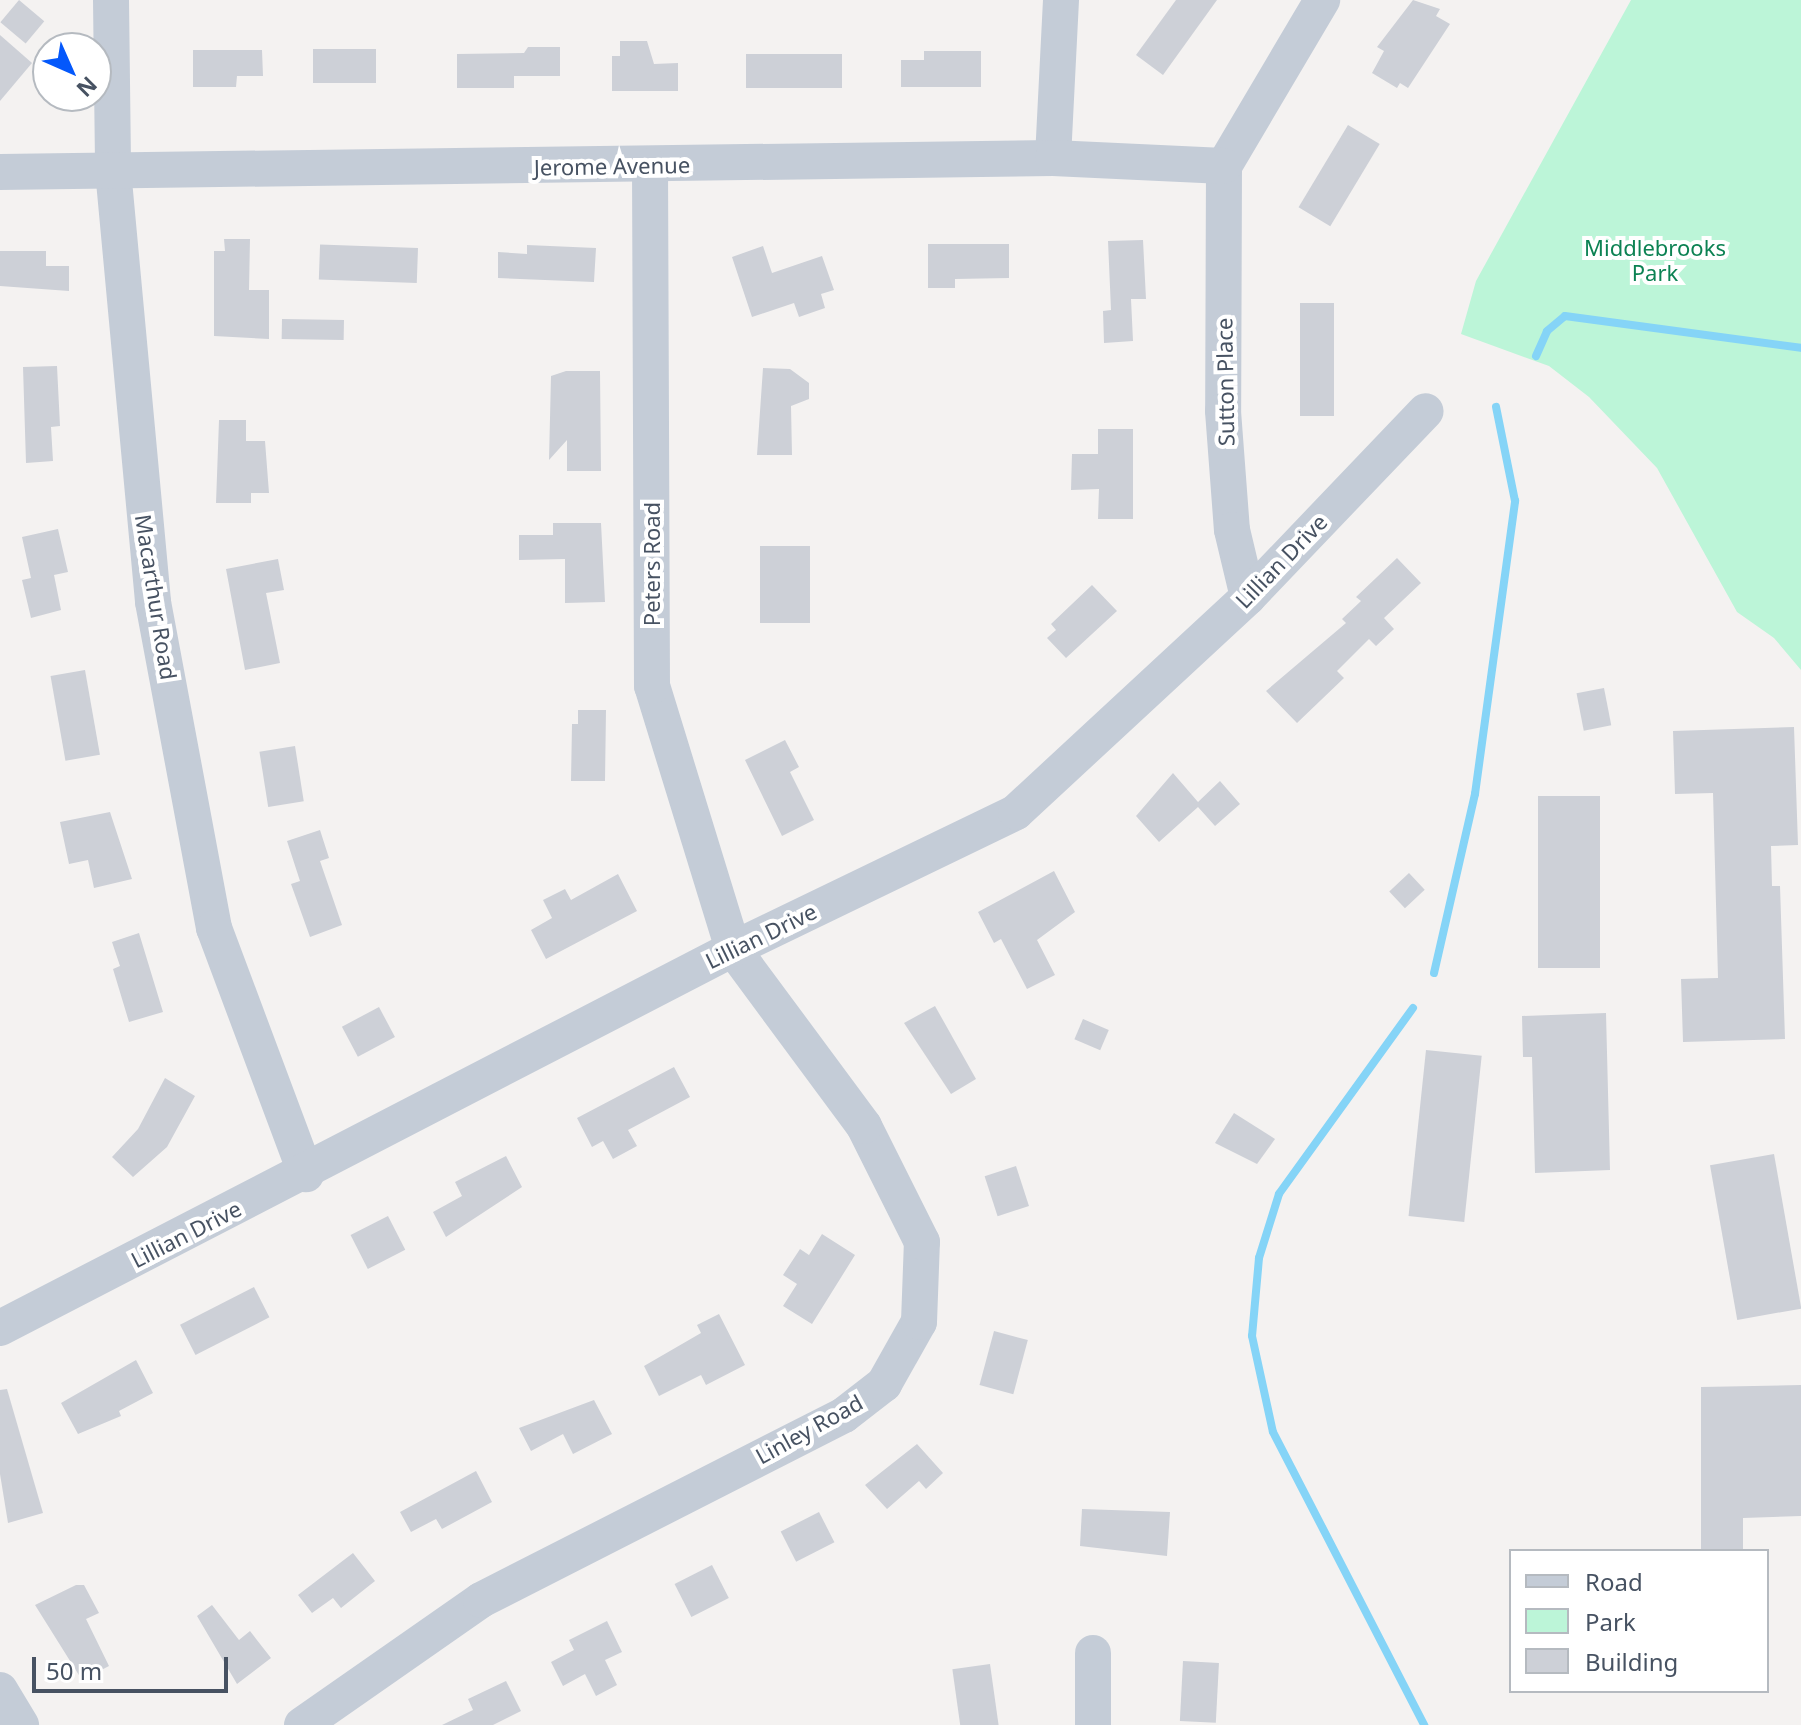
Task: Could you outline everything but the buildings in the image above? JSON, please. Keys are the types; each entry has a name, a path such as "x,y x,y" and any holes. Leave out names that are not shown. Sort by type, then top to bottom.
{"street":[{"name":"Macarthur Road","path":"111,0 113,170 153,602 214,928 306,1174"},
{"path":"1053,158 1061,0"},
{"path":"1224,166 1322,0"},
{"name":"Jerome Avenue","path":"0,172 650,166 1053,158 1224,166"},
{"name":"Peters Road","path":"650,166 652,686 733,949"},
{"name":"Sutton Place","path":"1224,166 1223,411 1232,530 1248,597"},
{"name":"Lillian Drive","path":"0,1328 306,1174 733,949 1016,812 1248,597 1426,411"},
{"name":"Linley Road","path":"302,1725 481,1600 844,1415 884,1384 919,1322 922,1242 871,1139 812,1050 733,949"},
{"path":"1093,1653 1093,1725"},
{"path":"0,1690 21,1725"}],"green space":[{"name":"Middlebrooks Park","path":"1631,0 1801,0 1801,670 1774,638 1737,612 1657,468 1589,397 1549,366 1461,334 1476,281"}],"waterway":[{"path":"1536,356 1547,331 1565,316 1801,348"},
{"path":"1434,973 1475,794 1515,501 1496,407"},
{"path":"1413,1008 1279,1194 1259,1258 1252,1336 1273,1432 1424,1725"}]}
